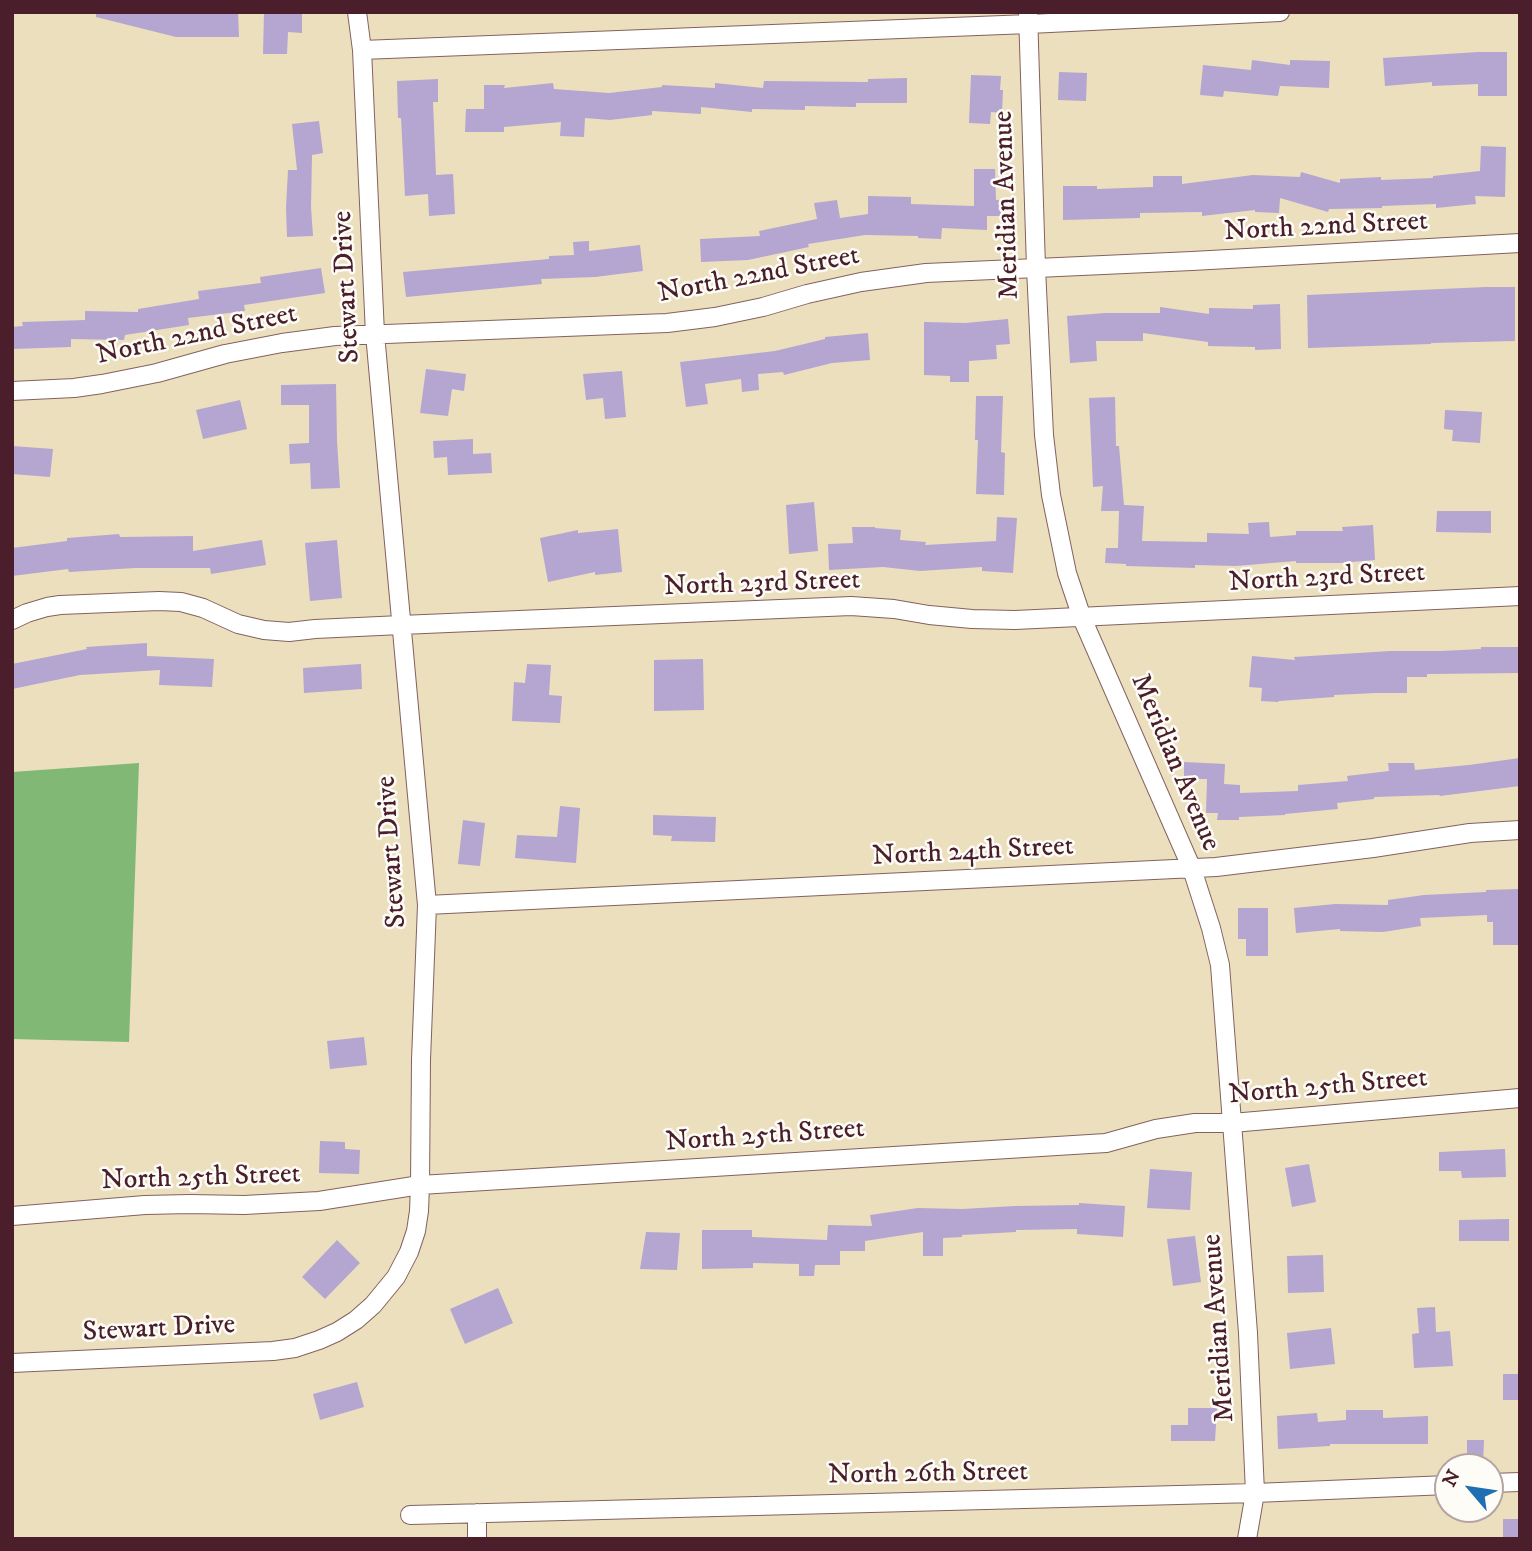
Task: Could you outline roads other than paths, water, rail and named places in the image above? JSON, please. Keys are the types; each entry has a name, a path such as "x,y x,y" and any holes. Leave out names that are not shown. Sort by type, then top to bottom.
{"street":[{"name":"Stewart Drive","path":"12,1363 295,1348 337,1332 373,1305 396,1277 416,1231 421,1185 421,1060 427,905 375,334 362,50 357,12"},
{"path":"362,50 1028,18 1280,12"},
{"name":"Meridian Avenue","path":"1028,18 1044,435 1051,495 1067,573 1082,618 1192,869 1220,965 1248,1333 1255,1493 1247,1539"},
{"name":"North 22nd Street","path":"12,391 102,384 282,342 335,336 667,323 715,317 861,282 926,272 1520,243"},
{"name":"North 23rd Street","path":"12,620 27,613 60,605 159,601 181,602 203,608 238,624 264,631 289,632 851,606 972,619 1015,620 1520,596"},
{"name":"North 24th Street","path":"427,905 1192,869 1373,848 1470,833 1520,830"},
{"name":"North 25th Street","path":"12,1216 145,1205 244,1205 319,1201 421,1185 1106,1143 1156,1129 1195,1124 1520,1098"},
{"name":"North 26th Street","path":"410,1515 1255,1493 1434,1486"},
{"path":"477,1513 477,1539"}]}
